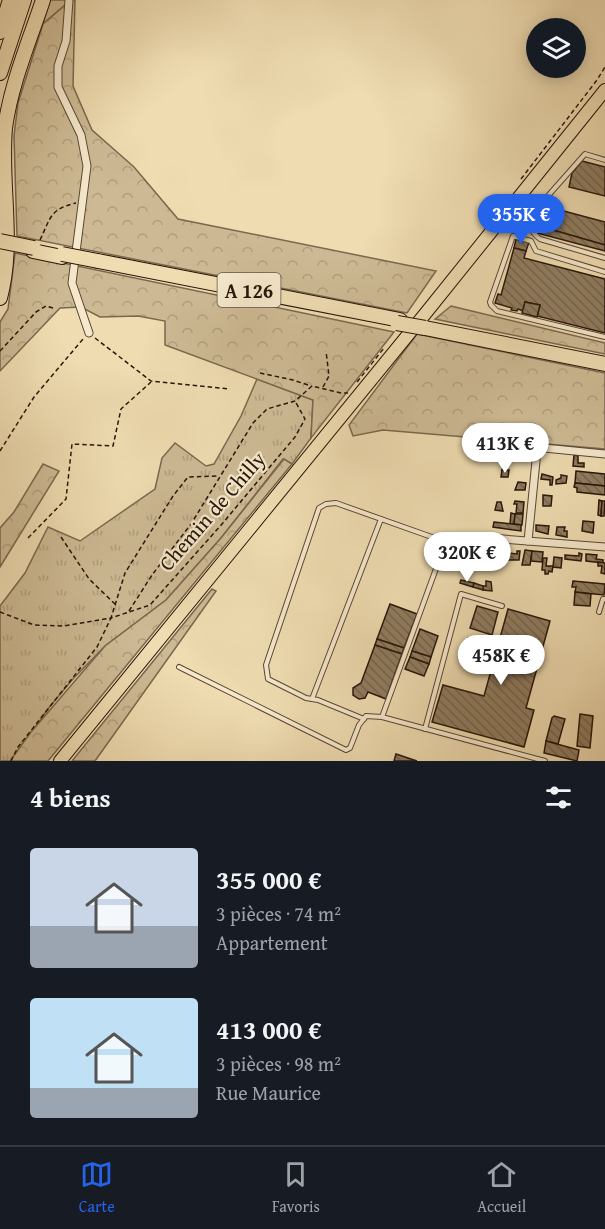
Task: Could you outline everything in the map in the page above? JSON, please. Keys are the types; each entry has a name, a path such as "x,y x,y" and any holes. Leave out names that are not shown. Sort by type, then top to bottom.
{"highway":[{"path":"0,32 10,0"},
{"path":"0,73 24,0"},
{"path":"0,298 7,255 3,155 5,128 15,84 43,0"},
{"path":"60,761 426,314 605,90"},
{"name":"A 126","path":"0,243 35,247 62,255 605,362"}],"street":[{"path":"69,0 66,41 58,66 58,87 81,135 87,166 72,283 89,333"},
{"path":"528,541 537,451 544,448 605,454"},
{"path":"490,537 605,548"}],"lane":[{"path":"605,160 585,154 537,208 529,221 532,233 540,239 605,258"},
{"path":"605,272 536,251 531,241 513,236 490,305 497,311 605,337"},
{"path":"364,719 318,700 306,698 268,679 266,665 320,508 326,504 336,503 446,544 382,717"},
{"path":"312,699 381,519"},
{"path":"425,729 461,594 502,606"},
{"path":"599,612 603,599 605,599"},
{"path":"179,667 346,750 350,748 359,725 366,717 382,717 545,761"}],"path":[{"path":"515,186 605,67"},
{"path":"35,247 53,213 65,206 83,201"},
{"path":"0,351 36,312 46,306 53,308"},
{"path":"0,451 34,397 89,333 151,381 230,389"},
{"path":"260,372 348,393 386,346"},
{"path":"323,388 329,376 326,351"},
{"path":"28,537 66,500 72,444 113,446 121,409 151,381"},
{"path":"129,611 152,575 191,524 253,423 267,409 295,401 312,386"},
{"name":"Chemin de Chilly","path":"111,618 150,605 222,524 295,437 305,419 295,401"},
{"name":"Chemin de Chilly","path":"10,761 98,647 116,604 124,573 172,496 188,477 220,476"},
{"path":"61,537 88,579 116,604"},
{"path":"0,612 34,625 64,626 111,618"}],"green space":[{"path":"50,0 71,0 43,24"},
{"path":"71,0 75,0 73,86 92,130 134,167 178,219 436,271 407,313 17,236 14,136 18,103 43,24"},
{"path":"15,253 394,332 311,438 313,400 165,345 165,321 138,316 100,317 81,307 60,308 0,371 0,322 8,309"},
{"path":"451,306 605,343 605,354 435,319"},
{"path":"417,334 605,373 605,449 383,430 353,436 349,425"},
{"path":"257,379 313,400 311,438 292,464 283,459 221,538 166,600 105,646 73,679 47,710 13,761 0,761 0,606 25,573 48,527 80,541 155,489 162,458 175,443 206,466 214,464 241,416"},
{"path":"284,459 292,464 48,761 10,761 31,732 105,646 166,600 221,538"},
{"path":"43,464 59,471 0,567 0,528 14,512"},
{"path":"212,589 216,591 95,761 72,761"}],"building":[{"path":"582,161 605,167 605,196 569,187 572,173"},
{"path":"545,206 605,222 605,245 539,226"},
{"path":"539,226 605,245 605,251 537,233"},
{"path":"516,239 529,242 526,251 514,248"},
{"path":"514,248 526,251 524,258 605,279 605,333 537,316 540,305 525,302 523,311 518,309 517,311 495,303 498,294 501,295"},
{"path":"525,302 540,305 537,317 522,313"},
{"path":"510,449 519,450 519,459 509,458 502,470"},
{"path":"574,455 578,456 578,463 584,463 584,467 573,466"},
{"path":"502,470 509,470 508,477 501,477"},
{"path":"576,471 605,474 605,486 575,483"},
{"path":"542,474 553,477 552,485 550,485 550,480 541,479"},
{"path":"561,475 567,476 566,483 556,484 556,480 561,478"},
{"path":"518,482 526,483 525,490 515,490"},
{"path":"575,483 605,486 605,495 577,492 577,488 574,487"},
{"path":"543,495 552,496 551,506 543,506"},
{"path":"599,500 602,501 601,516 598,515"},
{"path":"515,501 524,502 523,513 516,513"},
{"path":"602,501 605,501 604,516 601,516"},
{"path":"497,502 501,502 503,511 495,510"},
{"path":"511,513 515,514 514,524 510,524"},
{"path":"515,514 523,514 522,525 514,524"},
{"path":"583,521 594,522 593,533 582,531"},
{"path":"494,522 521,525 521,531 493,527"},
{"path":"536,525 549,526 548,534 536,531"},
{"path":"557,527 565,527 567,537 556,535"},
{"path":"478,543 483,544 482,548 487,548 485,561 480,561 481,552 475,551"},
{"path":"487,545 491,546 489,562 485,561"},
{"path":"525,550 532,551 530,565 522,565"},
{"path":"517,551 520,551 519,560 508,560 509,553 517,554"},
{"path":"532,551 543,552 542,562 531,561"},
{"path":"503,552 509,553 508,560 502,560"},
{"path":"579,553 582,554 581,561 565,559 565,555 579,556"},
{"path":"586,554 597,555 596,559 603,560 603,563 586,561"},
{"path":"554,557 562,558 561,568 553,567"},
{"path":"543,558 547,558 546,566 553,566 552,572 549,571 548,574 542,570"},
{"path":"598,562 605,563 605,574 601,573 602,566 598,566"},
{"path":"461,580 474,583 473,587 460,583"},
{"path":"486,581 491,582 492,591 483,590"},
{"path":"573,581 605,584 604,595 575,592 576,587 572,587"},
{"path":"474,583 483,586 483,590 473,587"},
{"path":"575,592 591,594 590,606 574,605"},
{"path":"390,604 417,614 404,648 377,639"},
{"path":"477,606 498,612 492,635 470,628"},
{"path":"508,609 550,621 526,708 534,710 524,747 432,722 443,685 484,696"},
{"path":"420,629 438,636 431,657 412,651"},
{"path":"468,638 487,643 485,649 466,643"},
{"path":"377,639 404,648 402,654 375,645"},
{"path":"375,645 402,654 386,699 368,692 365,698 359,699 353,695 353,688 361,683"},
{"path":"412,651 431,657 429,664 410,657"},
{"path":"410,657 429,664 424,676 405,669"},
{"path":"580,714 593,716 590,748 577,746"},
{"path":"554,716 565,719 558,744 546,741"},
{"path":"546,741 579,750 577,761 544,753"},
{"path":"396,754 417,761 394,761"}]}
